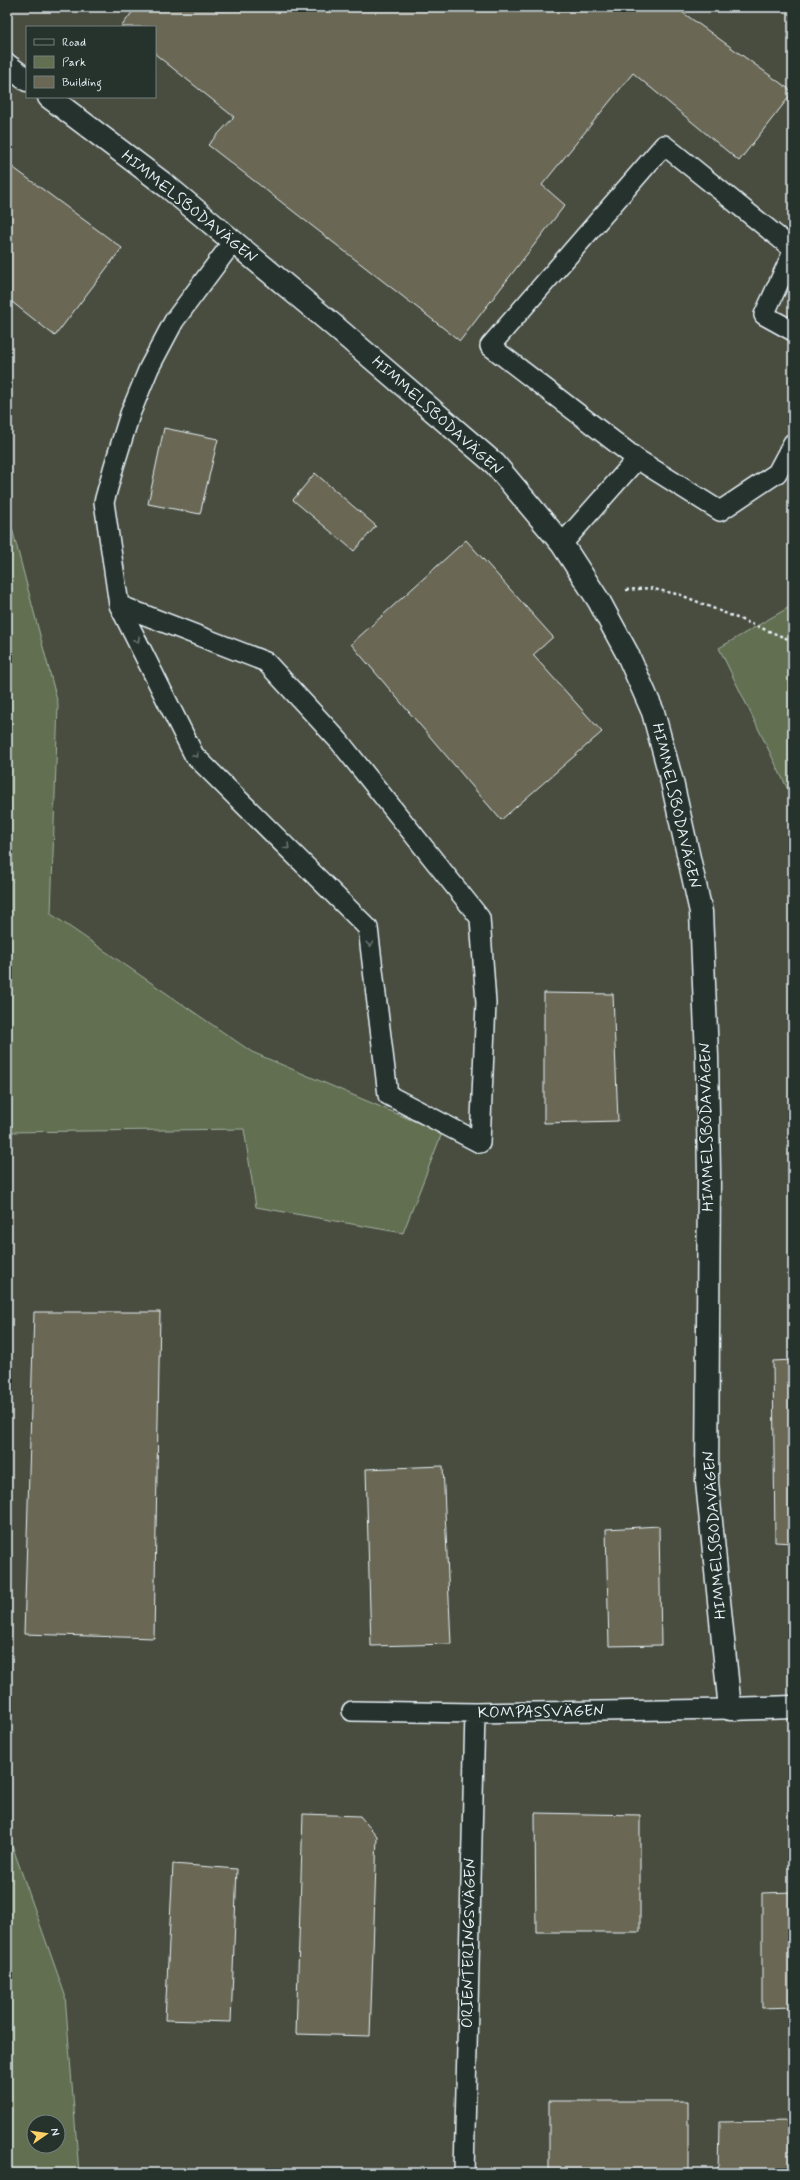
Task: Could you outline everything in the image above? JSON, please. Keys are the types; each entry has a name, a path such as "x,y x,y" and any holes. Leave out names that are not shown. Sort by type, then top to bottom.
{"street":[{"path":"7,65 26,79"},
{"name":"HIMMELSBODAVÄGEN","path":"50,98 168,188 232,243 332,324 494,464 562,544 600,602 627,653 653,712 672,782 701,912 707,1056 709,1174 707,1482 730,1709"},
{"path":"730,1709 793,1707"}],"lane":[{"path":"793,331 764,314 793,250 664,145 490,346 638,459 720,512 777,473 793,442"},
{"path":"119,605 266,662 339,741 480,918 486,1003 480,1143 388,1095 368,928 194,755 119,605 104,502 130,414 149,368 170,327 232,243"},
{"path":"562,544 638,459"},
{"name":"KOMPASSVÄGEN","path":"352,1711 475,1713 730,1709"},
{"name":"ORIENTERINGSVÄGEN","path":"464,2173 475,1713"}],"path":[{"path":"600,602 624,590 650,588 681,595 793,641"}],"shaded area":[{"path":"7,7 793,7 793,605 719,648 793,800 793,2173 79,2173 65,1995 7,1831 7,1132 244,1129 256,1207 442,1133 252,1052 51,914 58,704 7,509"}],"green space":[{"path":"7,509 58,704 51,914 252,1052 442,1133 403,1233 256,1207 244,1129 7,1132"},
{"path":"793,605 793,800 719,648"},
{"path":"7,1831 65,1995 79,2173 7,2173"}],"building":[{"path":"136,7 218,7 223,10 225,7 675,7 793,92 739,161 633,73 542,185 565,205 460,341 208,145 234,117 156,55 156,26 122,26"},
{"path":"7,163 122,248 55,336 7,298"},
{"path":"164,428 218,439 200,514 148,504"},
{"path":"315,473 376,526 354,551 293,500"},
{"path":"466,540 553,637 533,655 602,732 501,820 351,644"},
{"path":"544,993 613,994 618,1121 544,1123"},
{"path":"34,1312 160,1312 154,1638 24,1634"},
{"path":"793,1360 793,1543 775,1542 773,1361"},
{"path":"443,1466 451,1644 371,1646 366,1469"},
{"path":"659,1526 661,1645 609,1646 606,1529"},
{"path":"535,1813 640,1815 640,1932 536,1932"},
{"path":"303,1814 360,1816 377,1836 370,2036 296,2034"},
{"path":"173,1864 237,1869 231,2022 165,2020"},
{"path":"793,1892 793,2007 762,2008 762,1893"},
{"path":"549,2101 688,2101 688,2173 549,2173"},
{"path":"793,2121 793,2173 718,2173 719,2122"}]}
